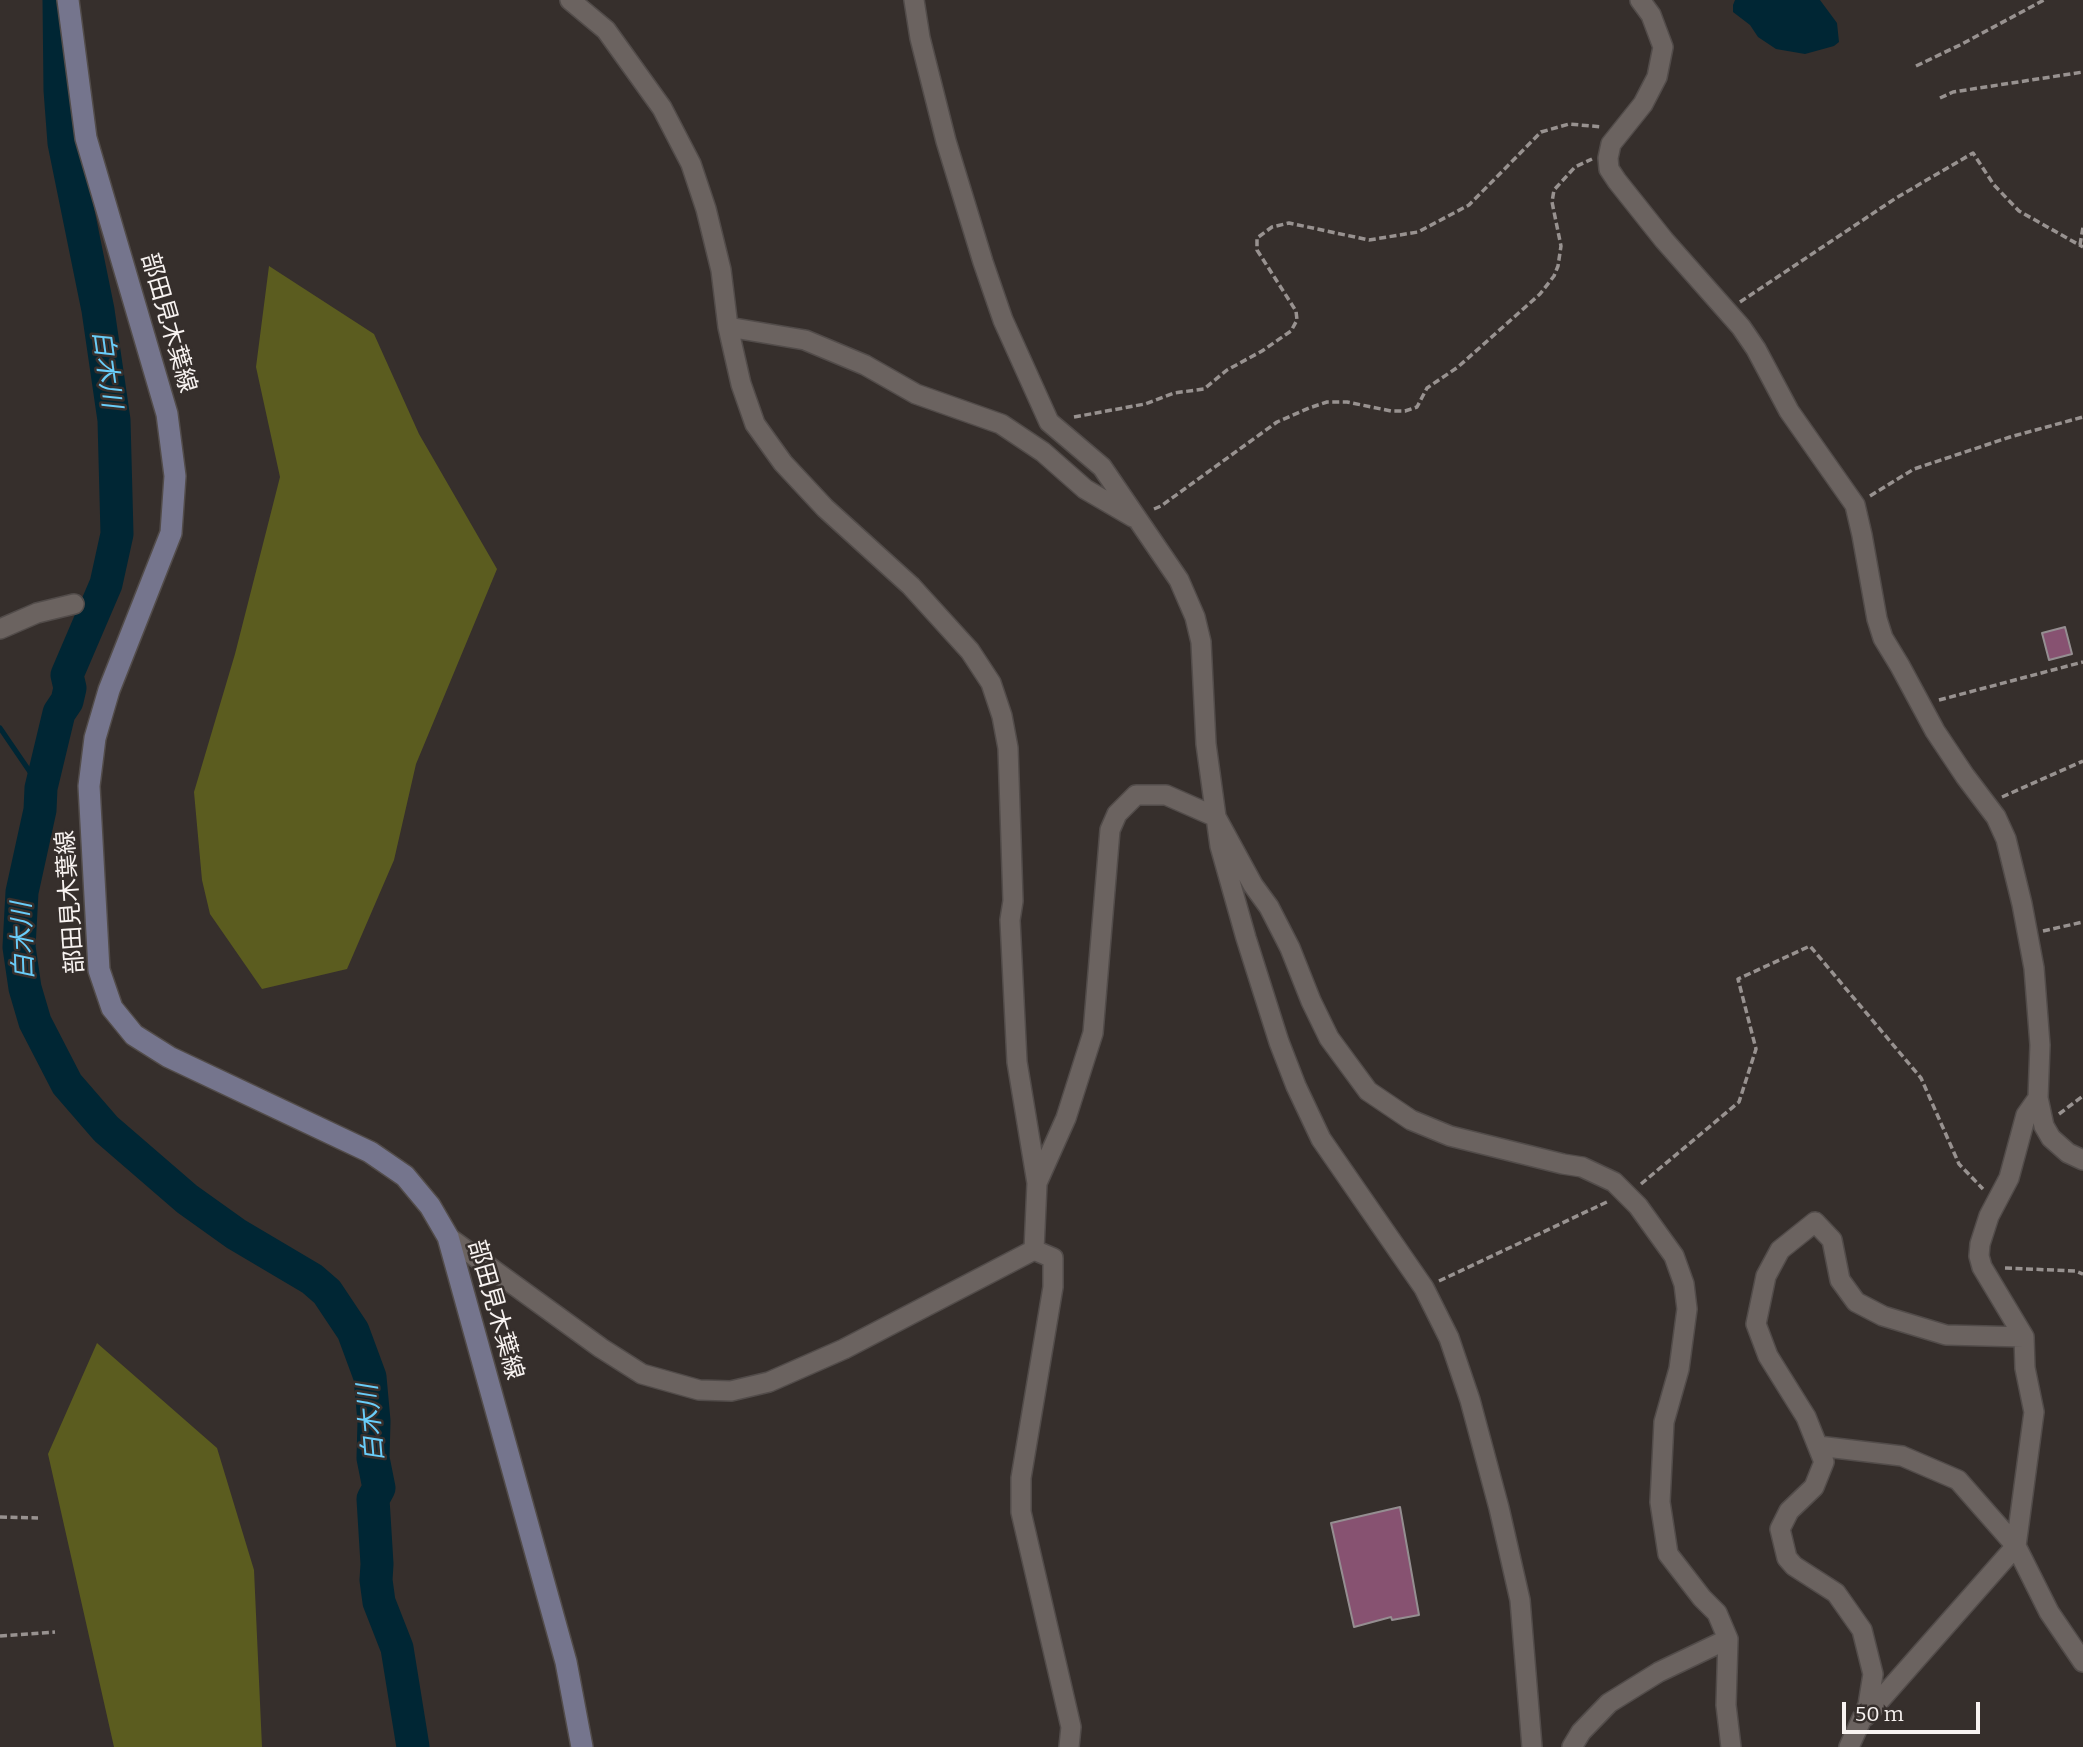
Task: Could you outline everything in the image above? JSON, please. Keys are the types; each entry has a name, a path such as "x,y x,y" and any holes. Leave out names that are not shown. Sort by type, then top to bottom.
{"main road":[{"name":"部田見木葉線","path":"68,0 86,138 167,414 175,476 171,533 109,690 95,738 89,786 99,970 112,1008 134,1035 169,1057 370,1152 405,1176 430,1206 447,1237 566,1662 582,1747"}],"street":[{"path":"570,0 606,30 662,108 691,164 706,209 721,270 728,327 741,384 755,424 783,463 825,508 911,586 970,651 991,683 1002,716 1008,748 1013,901 1010,920 1017,1062 1037,1183 1034,1250"},
{"path":"914,0 920,38 946,141 983,262 1003,320 1049,422 1102,467 1145,515 1195,617 1201,642 1206,744 1220,846 1246,937 1279,1042 1321,1139 1424,1289 1454,1351 1499,1508 1520,1600 1532,1747"},
{"path":"1640,0 1651,15 1663,47 1657,77 1643,104 1611,144 1609,169 1664,240 1727,311 1756,349 1789,411 1840,481 1854,505 1863,535 1877,619 1883,638 1944,747 1996,817 2006,839 2028,934 2038,1000 2038,1098 2043,1126 2051,1138 2068,1153 2083,1160"},
{"path":"728,327 805,340 864,365 916,394 1002,424 1043,452 1085,489 1145,515"},
{"path":"0,629 37,613 74,604"},
{"path":"1037,1183 1066,1118 1093,1033 1110,830 1117,814 1136,794 1166,795 1216,817 1290,948 1329,1038 1368,1091 1411,1120 1450,1136 1582,1167 1614,1182 1638,1206 1674,1256 1684,1284 1687,1309 1679,1369 1664,1422 1660,1502 1668,1554 1717,1613 1728,1639 1726,1705 1731,1747"},
{"path":"1858,1725 2016,1546 2034,1412 2025,1368 2024,1338 1982,1267 1979,1256 1989,1216 2010,1178 2026,1115 2038,1098"},
{"path":"1849,1747 1868,1705 1873,1674 1862,1630 1836,1593 1794,1566 1787,1558 1780,1529 1789,1511 1814,1487 1824,1462 1806,1417 1768,1356 1756,1324 1766,1276 1780,1250 1815,1222 1832,1240 1840,1280 1856,1302 1884,1316 1946,1335 2024,1338"},
{"path":"447,1237 601,1348 642,1374 699,1390 731,1391 769,1382 844,1349 1034,1250"},
{"path":"1034,1250 1053,1258 1053,1287 1021,1478 1021,1512 1071,1727 1069,1747"},
{"path":"1818,1446 1902,1457 1958,1480 2016,1546 2049,1612 2083,1662"},
{"path":"1572,1747 1581,1732 1609,1703 1659,1672 1728,1639"}],"path":[{"path":"1916,66 2044,0"},
{"path":"1940,98 1953,92 2083,72"},
{"path":"1049,422 1145,404 1174,393 1203,388 1291,331 1297,320 1296,311 1257,250 1258,237 1272,227 1289,223 1369,240 1418,232 1469,205 1541,132 1569,124 1625,129"},
{"path":"1727,311 1896,198 1973,153 1994,185 2019,211 2082,246 2083,227"},
{"path":"1145,515 1277,422 1309,408 1328,402 1347,402 1391,411 1405,411 1417,407 1427,388 1458,367 1540,294 1554,276 1561,246 1552,202 1554,190 1576,167 1591,159 1608,158"},
{"path":"1854,505 1914,469 2010,437 2083,417"},
{"path":"1920,706 2083,662"},
{"path":"1987,805 2083,761"},
{"path":"2028,934 2083,922"},
{"path":"1636,1188 1739,1102 1756,1049 1738,979 1810,946 1921,1078 1959,1164 1997,1203"},
{"path":"2043,1126 2083,1096"},
{"path":"1424,1289 1611,1200"},
{"path":"1982,1267 2075,1271 2083,1274"},
{"path":"0,1517 38,1518"},
{"path":"0,1636 55,1632"}],"shaded area":[{"path":"269,266 374,334 419,434 497,569 416,764 394,860 347,969 262,989 210,914 202,880 194,792 235,654 280,477 256,367"},
{"path":"97,1343 217,1448 254,1570 262,1747 114,1747 48,1454"}],"water":[{"path":"1735,0 1820,0 1837,23 1839,42 1834,46 1805,54 1776,49 1758,37 1750,25 1733,12"}],"building":[{"path":"2065,627 2072,654 2049,660 2042,633"},
{"path":"1400,1507 1419,1615 1392,1620 1391,1617 1354,1627 1331,1523"}],"waterway":[{"name":"白木川","path":"59,0 60,90 64,143 98,310 114,420 117,534 106,584 67,675 70,688 67,701 59,713 41,788 40,810 22,892 19,947 25,988 35,1022 67,1084 106,1129 187,1199 236,1234 312,1279 327,1292 353,1331 370,1377 374,1421 373,1458 379,1488 373,1499 379,1602 397,1648 413,1747"},
{"path":"0,728 41,788"}]}
